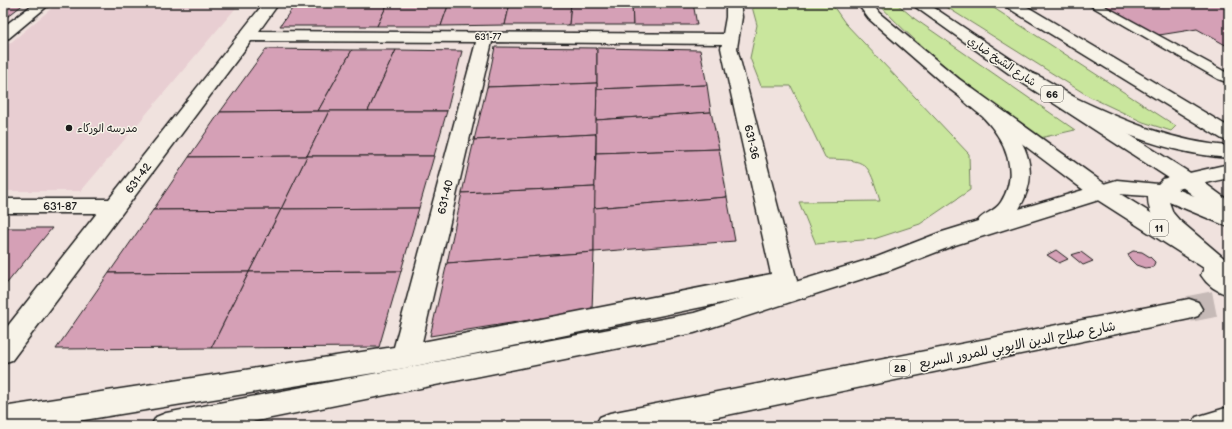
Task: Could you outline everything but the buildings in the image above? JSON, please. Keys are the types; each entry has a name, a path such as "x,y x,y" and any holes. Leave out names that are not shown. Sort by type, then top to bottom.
{"main road":[{"path":"3,35 44,3"},
{"name":"631-42","path":"3,352 272,3"},
{"name":"631-36","path":"405,357 784,281 729,48 734,17 733,3"},
{"path":"166,426 694,322 746,308 885,263 1001,218 1017,192 1020,179 1016,151 1010,137 1001,124 874,16 864,3"},
{"name":"شارع الشيخ ضاري","path":"917,3 1024,76 1174,186"},
{"path":"1010,3 1229,135"},
{"name":"631-77","path":"246,36 731,39"},
{"name":"631-40","path":"405,357 485,37"},
{"path":"1024,76 1056,95 1127,128 1204,150 1229,152"},
{"path":"965,92 1109,190"},
{"path":"947,238 1109,190 1174,186 1229,171"},
{"path":"1174,186 1229,212"},
{"path":"1174,186 1204,206 1229,220"},
{"path":"1174,186 1158,197 1157,203 1160,212 1170,226 1220,275"},
{"name":"11","path":"1109,190 1220,275"},
{"name":"631-87","path":"3,206 116,206"},
{"name":"شارع صلاح الدين الايوبي للمرور السريع","path":"610,426 1189,309"},
{"path":"3,420 405,357"},
{"path":"1206,426 1229,420"}],"lane":[{"path":"1091,3 1222,76 1229,78"}],"shaded area":[{"path":"58,3 240,3 81,191 3,191 3,49"}],"green space":[{"path":"751,3 831,3 845,23 969,154 970,190 920,224 874,239 816,244 799,202 880,201 869,170 864,165 850,160 826,159 791,86 761,86 750,58 757,25"},
{"path":"878,3 896,3 915,19 1075,130 1040,138 976,91 935,58"},
{"path":"940,3 986,3 1176,126 1171,131 1143,122 1090,97"}],"tunnel":[{"path":"1189,309 1229,301"}],"place":[{"name":"مدرسه الوركاء","path":"69,128"}]}
